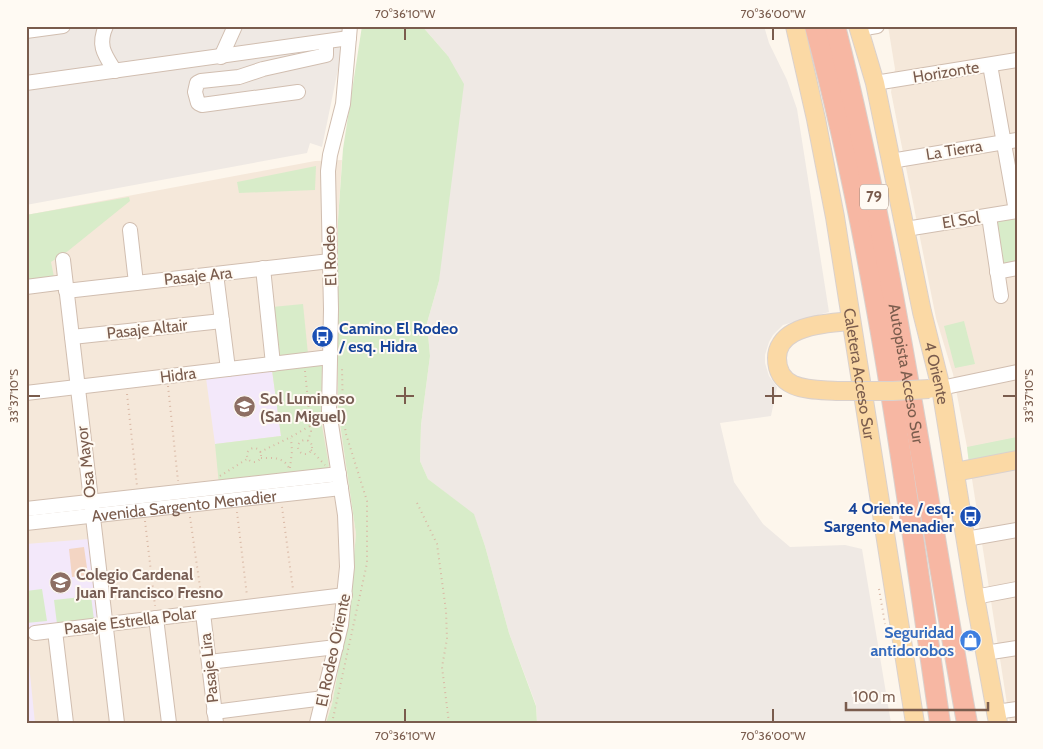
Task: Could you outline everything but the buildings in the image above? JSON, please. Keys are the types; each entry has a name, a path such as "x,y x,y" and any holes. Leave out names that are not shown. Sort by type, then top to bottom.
{"highway":[{"name":"Autopista Acceso Sur","path":"814,26 843,140 865,243 940,723"},
{"name":"Autopista Acceso Sur","path":"835,26 890,272 967,723"}],"main road":[{"name":"Caletera Acceso Sur","path":"795,26 824,161 915,723"},
{"name":"4 Oriente","path":"859,28 875,83 906,230 935,388 955,472 997,718"},
{"path":"850,320 799,330 788,336 783,341 777,354 779,371 783,378 792,384 804,388 837,391 893,391 935,388"},
{"path":"955,472 1017,460"}],"street":[{"path":"26,31 63,26"},
{"path":"106,26 101,42 103,51 115,71"},
{"path":"221,57 235,26"},
{"path":"859,28 877,26"},
{"path":"26,83 326,42 350,32"},
{"name":"El Rodeo","path":"340,481 330,416 329,163 343,104 350,32"},
{"path":"298,92 202,105 198,103 195,86 201,81 238,77 263,69 326,55 326,42"},
{"name":"Horizonte","path":"875,83 1017,60"},
{"path":"990,64 1010,141 1016,211"},
{"name":"La Tierra","path":"891,160 1010,141"},
{"name":"El Sol","path":"906,230 1016,211"},
{"path":"988,216 1001,296"},
{"path":"130,230 136,283"},
{"name":"Osa Mayor","path":"62,260 117,723"},
{"name":"Pasaje Ara","path":"26,287 136,283 330,261"},
{"path":"263,268 273,364"},
{"path":"997,272 1017,268"},
{"path":"216,274 228,369"},
{"name":"Pasaje Altair","path":"72,336 222,321"},
{"name":"Hidra","path":"26,393 330,358"},
{"path":"935,388 1017,372"},
{"name":"Avenida Sargento Menadier","path":"26,523 281,494 340,481"},
{"name":"Avenida Sargento Menadier","path":"26,509 92,501 340,481"},
{"name":"El Rodeo Oriente","path":"317,723 336,647 345,595 346,542 340,481"},
{"path":"966,539 1017,530"},
{"path":"975,597 1017,590"},
{"name":"Pasaje Estrella Polar","path":"35,633 345,595"},
{"name":"Pasaje Lira","path":"203,612 215,717"},
{"path":"156,618 168,723"},
{"path":"55,631 66,723"},
{"path":"209,662 336,647"},
{"path":"985,653 1017,648"},
{"path":"215,717 324,698"},
{"path":"997,718 1017,709"}],"path":[{"path":"304,361 312,431 308,441"},
{"path":"332,723 367,563 367,501 346,434 343,416 342,367"},
{"path":"167,376 178,482"},
{"path":"126,381 137,487"},
{"path":"260,452 317,422"},
{"path":"260,458 281,460 287,464 289,470 292,451 291,437"},
{"path":"299,448 299,444 302,441 308,441"},
{"path":"308,441 312,446 311,450 325,466"},
{"path":"252,448 256,448 260,452 258,462 253,463 249,461 247,456 252,448"},
{"path":"292,451 299,448"},
{"path":"299,448 303,453 311,450"},
{"path":"281,494 294,601"},
{"path":"236,499 248,607"},
{"path":"417,503 437,544 446,611 447,640 442,668 449,723"},
{"path":"189,505 203,612"},
{"path":"144,510 156,618"}],"shaded area":[{"path":"26,26 347,26 322,147 310,143 307,153 26,205"},
{"path":"422,26 764,26 769,43 787,80 797,109 829,312 783,325 769,342 765,363 769,376 777,387 771,416 720,423 734,482 763,524 790,547 845,545 862,549 891,723 537,723 536,705 509,633 485,546 474,515 428,479 420,461 421,425 430,356 427,323 439,281 448,56"},
{"path":"888,26 1017,26 1017,723 1010,723 967,447 953,374 936,318 891,92 895,69"},
{"path":"342,160 338,220 338,410 356,534 349,610 332,704 326,723 26,723 26,215 315,161"},
{"name":"Sol Luminoso (San Miguel)","path":"272,370 281,436 215,444 206,378"},
{"name":"Colegio Cardenal Juan Francisco Fresno","path":"89,539 99,622 26,630 26,544"},
{"path":"26,635 35,723 26,723"}],"green space":[{"path":"362,26 422,26 448,56 464,84 439,281 427,323 430,356 421,425 420,461 428,479 474,514 485,546 509,633 536,706 537,723 326,723 332,704 349,610 356,534 338,410 338,220 343,149"},
{"path":"316,166 315,190 239,193 237,182"},
{"path":"129,197 130,201 68,251 51,262 54,277 26,280 26,215"},
{"path":"1017,216 1017,265 1002,268 993,220"},
{"path":"303,304 308,354 277,357 272,307"},
{"path":"964,321 975,364 955,368 944,326"},
{"path":"322,364 321,420 329,466 326,470 219,485 215,444 281,436 272,370"},
{"path":"1017,437 1017,455 969,464 967,447"},
{"path":"42,589 47,621 26,623 26,591"},
{"path":"91,596 94,620 57,624 54,600"}],"place":[{"name":"Camino El Rodeo / esq. Hidra","path":"323,337"},
{"name":"Sol Luminoso (San Miguel)","path":"244,407"},
{"name":"4 Oriente / esq. Sargento Menadier","path":"970,517"},
{"name":"Colegio Cardenal Juan Francisco Fresno","path":"60,583"},
{"name":"Seguridad antidorobos","path":"970,641"}]}
